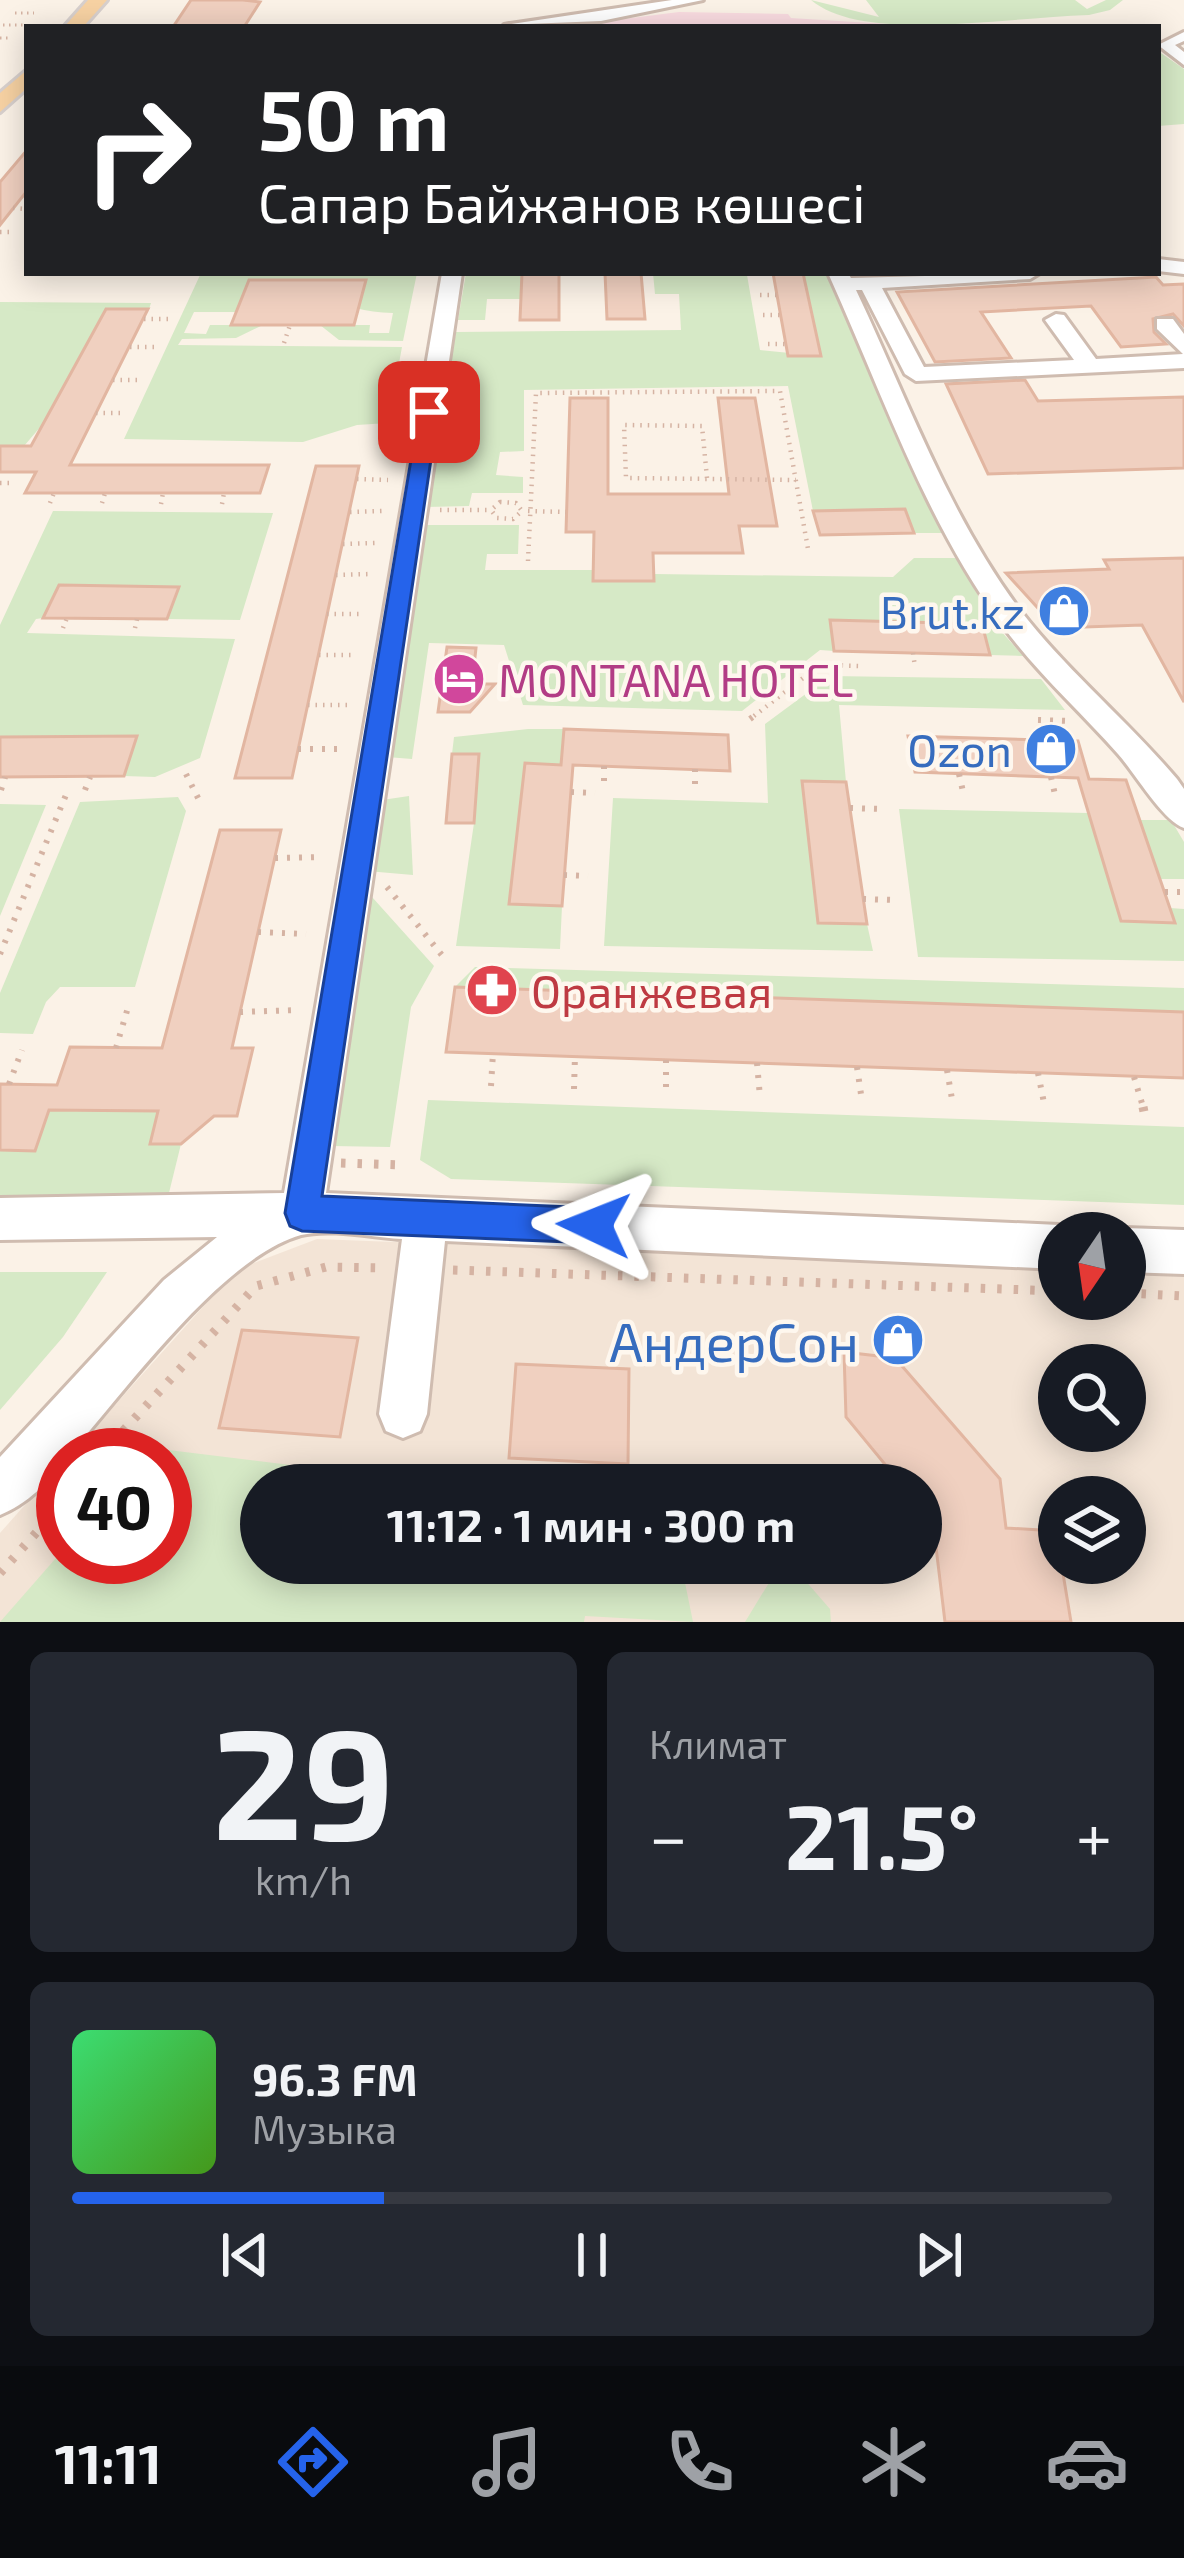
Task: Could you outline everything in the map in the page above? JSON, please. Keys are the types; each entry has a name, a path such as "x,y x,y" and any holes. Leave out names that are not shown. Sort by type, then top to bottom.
{"main road":[{"path":"77,24 98,0"}],"street":[{"path":"512,21 536,23 696,0"},
{"path":"536,23 598,6"},
{"path":"1184,36 1165,44 1184,60"},
{"path":"302,1213 398,511 451,276"},
{"path":"851,280 953,276"},
{"path":"851,280 916,374 1184,361"},
{"path":"851,280 951,518 987,583 1041,654 1152,771 1184,815"},
{"path":"1056,320 1088,365"},
{"path":"1165,324 1184,348"},
{"path":"0,1491 40,1455 217,1260 273,1223 302,1213"},
{"path":"0,1220 302,1213 1038,1245"},
{"path":"403,1414 426,1219"},
{"path":"1146,1251 1184,1252"}],"path":[{"path":"15,13 34,13"},
{"path":"3,25 23,25"},
{"path":"0,38 11,38"},
{"path":"13,208 24,208"},
{"path":"0,232 14,232"},
{"path":"760,295 777,295"},
{"path":"763,315 781,315"},
{"path":"144,319 169,319"},
{"path":"284,343 290,325"},
{"path":"768,344 786,344"},
{"path":"130,347 156,347"},
{"path":"113,380 141,380"},
{"path":"527,562 526,512 536,393 781,392 808,549"},
{"path":"96,413 126,413"},
{"path":"707,478 703,426 624,425 626,478 796,479"},
{"path":"357,479 388,480"},
{"path":"0,483 11,483"},
{"path":"50,503 54,493"},
{"path":"102,503 105,493"},
{"path":"161,504 163,493"},
{"path":"222,504 224,493"},
{"path":"350,512 491,510 509,501 526,512"},
{"path":"491,510 505,520 526,512 566,512"},
{"path":"343,544 377,543"},
{"path":"336,575 371,574"},
{"path":"327,614 364,614"},
{"path":"63,628 67,618"},
{"path":"135,628 137,619"},
{"path":"913,653 916,667"},
{"path":"319,655 356,655"},
{"path":"750,719 820,664 861,666"},
{"path":"308,705 347,705"},
{"path":"298,749 339,749"},
{"path":"604,766 604,784"},
{"path":"695,770 695,787"},
{"path":"186,774 202,806"},
{"path":"959,774 964,796"},
{"path":"1,790 5,777"},
{"path":"85,790 90,777"},
{"path":"1051,777 1056,799"},
{"path":"0,954 68,790"},
{"path":"571,792 595,793"},
{"path":"850,808 881,809"},
{"path":"275,858 320,857"},
{"path":"564,875 588,876"},
{"path":"382,880 445,959"},
{"path":"1165,892 1184,892"},
{"path":"863,899 894,901"},
{"path":"258,932 306,934"},
{"path":"116,1048 129,1004"},
{"path":"240,1012 299,1010"},
{"path":"9,1084 22,1049"},
{"path":"491,1086 494,1053"},
{"path":"574,1089 575,1056"},
{"path":"666,1060 666,1093"},
{"path":"757,1063 760,1097"},
{"path":"857,1066 862,1101"},
{"path":"947,1070 953,1105"},
{"path":"1038,1073 1045,1108"},
{"path":"1134,1077 1144,1112"},
{"path":"339,1163 403,1165"},
{"path":"126,1428 256,1286 326,1267 1038,1290"},
{"path":"1146,1294 1184,1296"},
{"path":"0,1574 36,1533"}],"shaded area":[{"path":"679,12 788,14 791,18 886,24 593,24"},
{"path":"317,1239 1038,1267 1038,1320 1146,1320 1146,1271 1184,1273 1184,1622 0,1622 0,1533 36,1492 36,1584 192,1584 192,1428 94,1428 236,1270"}],"green space":[{"path":"811,0 879,17 866,0 1075,0 1087,9 1106,0 1123,0 1110,10 1089,15 947,24 861,21"},
{"path":"1161,53 1184,69 1184,124 1161,126"},
{"path":"200,276 416,276 403,341 339,340 320,325 370,325 369,333 389,333 393,313 354,308 287,285 249,280 236,312 194,312 184,333 206,334 210,325 263,325 236,338 182,339 178,345 402,347 388,423 357,425 303,442 124,439"},
{"path":"465,276 522,276 521,299 487,299 485,320 458,320"},
{"path":"653,276 747,276 760,350 820,356 804,276 828,276 944,533 914,533 905,509 813,511 788,386 524,390 524,451 500,452 496,475 523,477 523,493 472,493 469,506 426,507 456,332 681,330 679,294 655,294"},
{"path":"0,302 151,303 149,309 106,309 42,425 24,446 0,446"},
{"path":"53,511 273,513 240,620 167,619 178,587 59,585 43,618 36,619 27,633 235,639 200,758 155,777 124,776 136,736 0,737 0,625"},
{"path":"423,525 519,525 518,554 487,554 485,570 594,570 654,581 654,574 893,577 914,558 957,558 993,622 1023,656 990,655 982,624 831,620 834,651 820,650 742,711 523,705 504,645 429,643 412,759 387,757"},
{"path":"830,676 1041,679 1065,710 839,705 846,782 802,782 818,922 867,924 873,951 604,946 613,798 768,803 765,724"},
{"path":"564,729 561,765 525,764 509,903 562,906 560,949 456,946 474,823 478,755 452,754 454,737"},
{"path":"409,796 413,875 367,871 382,800"},
{"path":"178,797 186,811 135,987 60,987 46,1002 33,1034 0,1033 0,993 80,802"},
{"path":"0,804 46,805 0,916"},
{"path":"899,809 1088,813 1121,921 1174,923 1170,908 1184,909 1184,961 918,957"},
{"path":"1140,820 1171,820 1184,842 1184,879 1161,879"},
{"path":"372,897 434,966 411,1007 390,1147 332,1146"},
{"path":"475,967 1184,988 1184,1012 455,987"},
{"path":"428,1100 1184,1127 1184,1205 451,1179 420,1160"},
{"path":"49,1110 159,1111 150,1143 181,1144 167,1201 0,1206 0,1150 35,1151"},
{"path":"0,1272 107,1272 63,1337 0,1410"},
{"path":"192,1453 282,1464 240,1464 240,1584 685,1584 693,1622 585,1616 584,1622 0,1622 36,1581 192,1584"},
{"path":"768,1584 808,1584 830,1609 831,1622 745,1622"}],"building":[{"path":"191,0 260,2 246,24 175,24"},
{"path":"24,154 24,195 0,225 0,182"},
{"path":"522,276 559,276 559,320 520,320"},
{"path":"605,276 641,276 645,319 607,319"},
{"path":"774,276 804,276 821,356 788,356"},
{"path":"1156,277 1163,285 1184,284 1184,326 1173,314 1153,319 1154,332 1166,344 1121,347 1091,306 981,312 1011,358 935,362 897,292"},
{"path":"249,280 366,280 354,325 231,325"},
{"path":"106,309 148,309 70,465 269,465 260,493 25,493 36,472 0,472 0,446 31,446"},
{"path":"1025,380 1038,401 1184,397 1184,468 988,474 946,384"},
{"path":"570,398 608,398 608,494 729,494 718,398 755,398 777,526 739,526 743,553 653,553 654,581 593,581 594,532 566,532"},
{"path":"316,466 359,466 292,778 235,778"},
{"path":"905,509 914,533 820,535 813,511"},
{"path":"1184,558 1184,702 1142,625 1056,628 1006,573 1109,569 1104,560"},
{"path":"59,585 179,587 167,619 43,618"},
{"path":"830,620 982,624 990,655 834,651"},
{"path":"447,647 476,648 472,684 495,684 470,712 438,712"},
{"path":"564,729 728,735 730,771 573,765 562,906 509,904 525,763 561,765"},
{"path":"137,736 124,776 0,777 0,737"},
{"path":"908,736 1078,741 1089,779 1126,780 1175,923 1121,921 1078,778 915,772"},
{"path":"452,754 479,754 474,823 446,823"},
{"path":"802,781 846,782 867,924 818,923"},
{"path":"220,830 281,830 232,1048 253,1048 237,1116 214,1116 181,1144 150,1144 158,1111 49,1110 35,1151 0,1150 0,1084 57,1085 70,1047 162,1048"},
{"path":"455,987 1184,1012 1184,1078 446,1052"},
{"path":"242,1330 358,1338 340,1437 219,1428"},
{"path":"844,1352 895,1358 1000,1479 1006,1528 1038,1530 1038,1584 1065,1584 1071,1622 945,1622 940,1584 942,1464 885,1464 846,1417"},
{"path":"516,1364 629,1369 628,1464 509,1458"}],"place":[{"name":"Brut.kz","path":"1064,611"},
{"name":"MONTANA HOTEL","path":"459,679"},
{"name":"Ozon","path":"1051,749"},
{"name":"Оранжевая","path":"492,990"},
{"name":"АндерСон","path":"898,1340"}],"route":[{"path":"429,412 302,1213 594,1225"}]}
